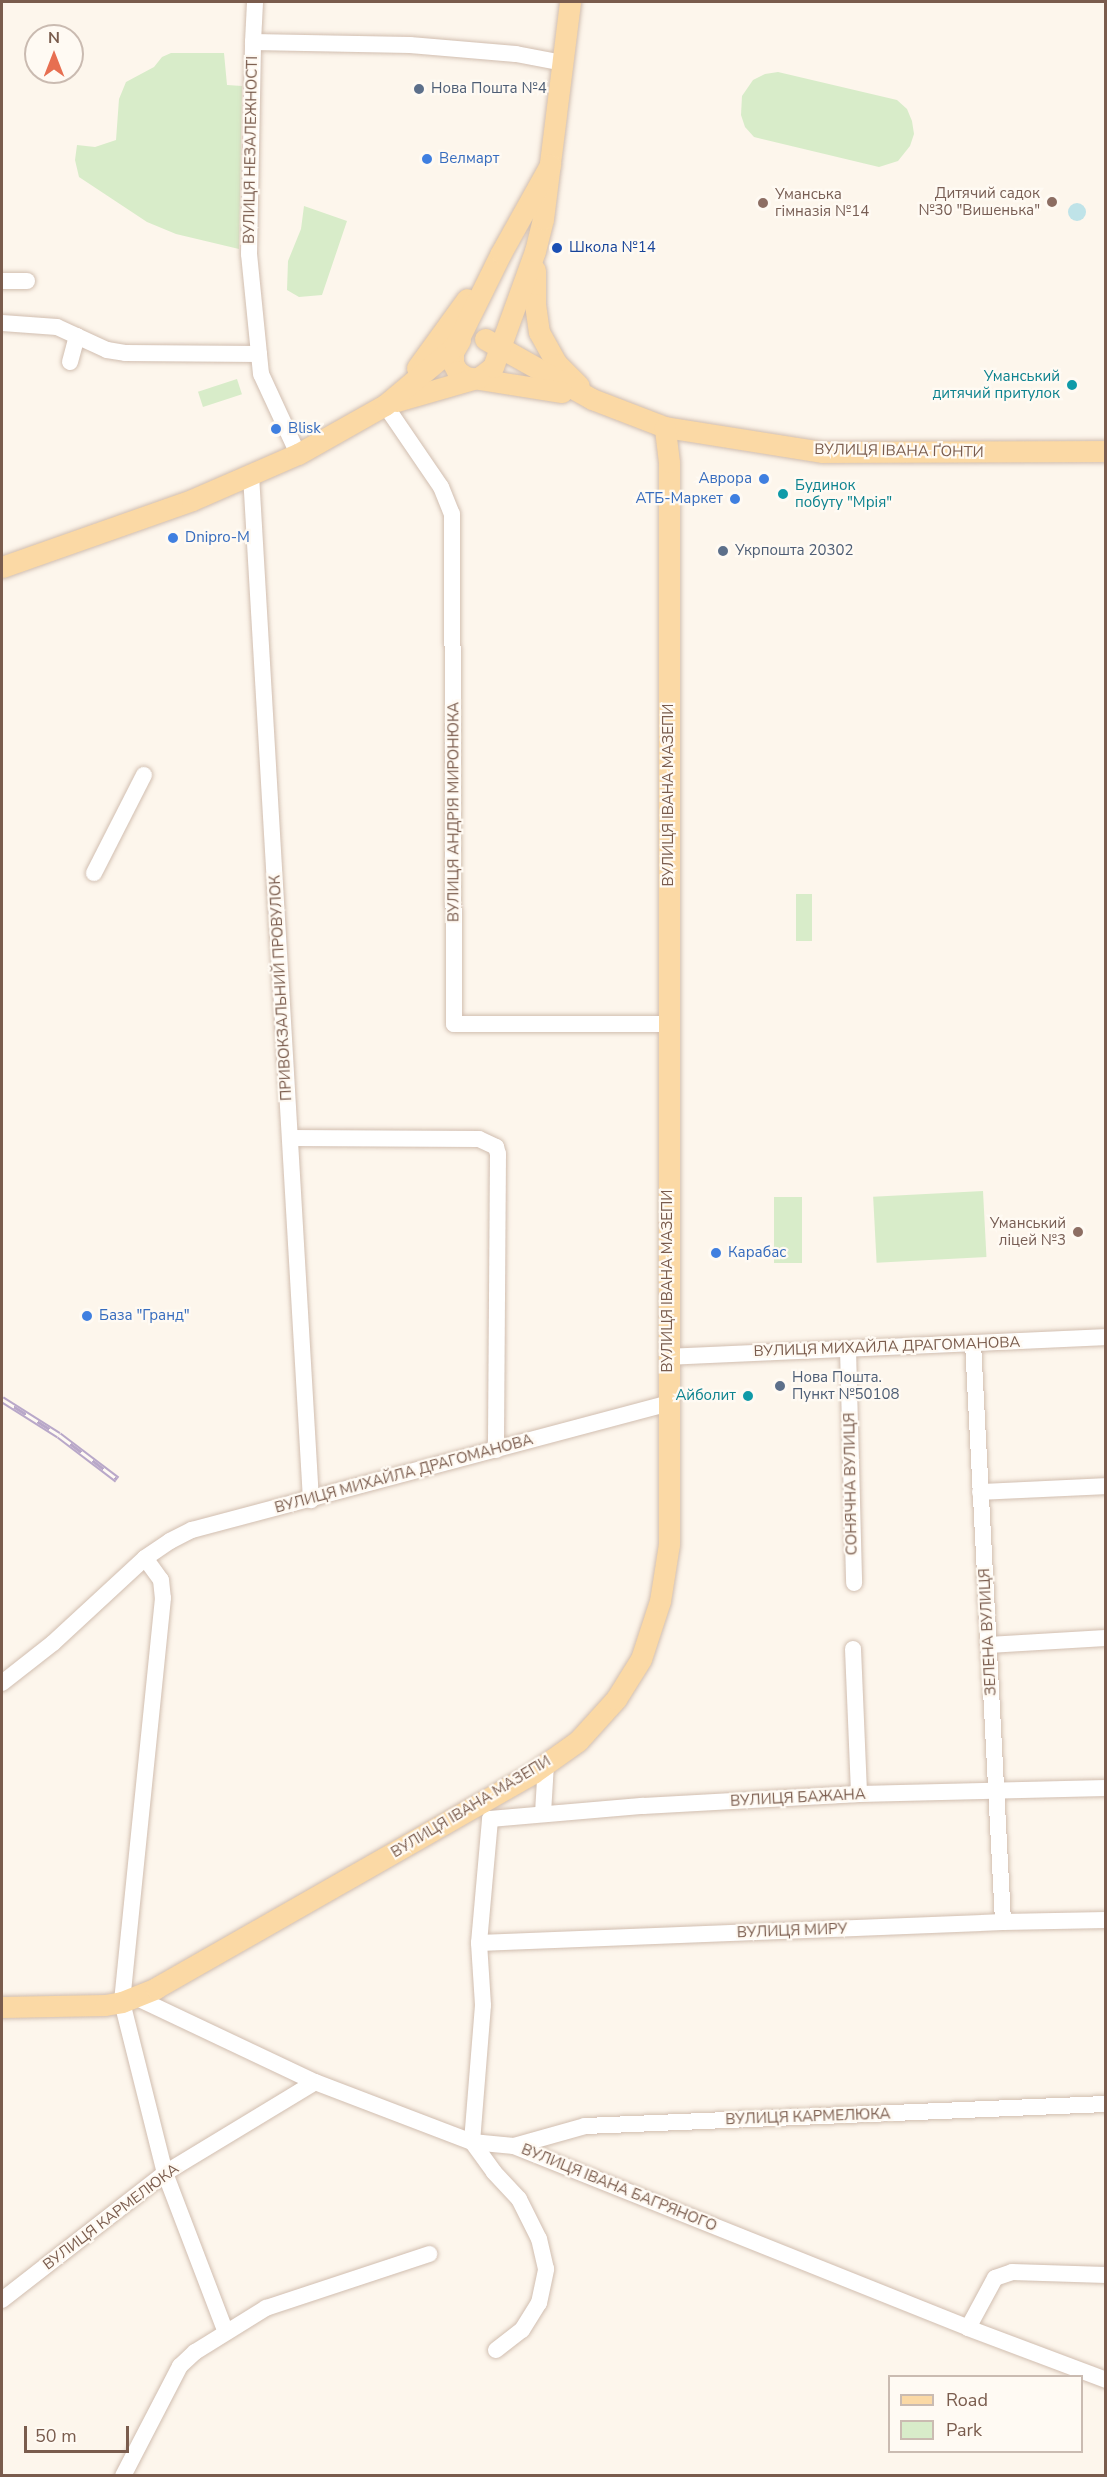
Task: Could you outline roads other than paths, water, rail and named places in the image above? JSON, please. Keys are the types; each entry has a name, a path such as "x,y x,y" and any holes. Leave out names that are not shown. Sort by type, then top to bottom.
{"main road":[{"path":"385,405 486,375 493,350 535,251 543,219 570,2"},
{"path":"473,379 460,374 454,367 452,359 455,346 501,253 550,165"},
{"name":"ВУЛИЦЯ ІВАНА ҐОНТИ","path":"535,251 535,304 539,332 557,364 592,399"},
{"path":"385,405 415,371 501,253"},
{"path":"2,567 192,500 298,454 385,405 469,336 493,350"},
{"name":"ВУЛИЦЯ ІВАНА ҐОНТИ","path":"493,350 592,399 665,427 823,452 1106,451"},
{"name":"ВУЛИЦЯ ІВАНА ҐОНТИ","path":"473,379 518,383 592,399"},
{"name":"ВУЛИЦЯ ІВАНА МАЗЕПИ","path":"129,1999 546,1764 578,1741 616,1699 644,1650 660,1601 669,1544 669,462 665,427"},
{"path":"2,2007 87,2007 129,1999"}],"street":[{"path":"253,42 255,2"},
{"name":"ВУЛИЦЯ НЕЗАЛЕЖНОСТІ","path":"298,454 261,374 249,254 253,42 410,45 527,63 563,63"},
{"path":"2,281 27,281"},
{"path":"2,323 57,327 107,350 126,353 259,354"},
{"path":"70,362 77,336"},
{"name":"ВУЛИЦЯ АНДРІЯ МИРОНЮКА","path":"385,405 441,487 452,514 454,1024 668,1024"},
{"name":"ПРИВОКЗАЛЬНИЙ ПРОВУЛОК","path":"251,475 311,1500"},
{"path":"94,873 144,776"},
{"path":"290,1138 479,1139 487,1140 496,1147 498,1154 496,1450"},
{"name":"ВУЛИЦЯ МИХАЙЛА ДРАГОМАНОВА","path":"668,1357 1106,1337"},
{"name":"ЗЕЛЕНА ВУЛИЦЯ","path":"972,1343 1003,1922"},
{"name":"СОНЯЧНА ВУЛИЦЯ","path":"848,1349 854,1584"},
{"name":"ВУЛИЦЯ МИХАЙЛА ДРАГОМАНОВА","path":"2,1683 53,1643 146,1558 192,1530 668,1403"},
{"path":"980,1491 1106,1486"},
{"path":"146,1558 161,1581 163,1598 129,1999 165,2173 225,2330"},
{"path":"988,1645 1106,1638"},
{"path":"853,1649 860,1794"},
{"path":"543,1814 546,1764"},
{"name":"ВУЛИЦЯ БАЖАНА","path":"478,1944 492,1817 860,1794 1106,1788"},
{"name":"ВУЛИЦЯ МИРУ","path":"478,1944 1003,1922 1106,1920"},
{"path":"478,1944 483,2005 472,2142 494,2172 519,2199 539,2239 546,2269 539,2303 522,2330 496,2350"},
{"name":"ВУЛИЦЯ ІВАНА БАГРЯНОГО","path":"129,1999 315,2082 472,2142 514,2146 968,2328 1106,2380"},
{"name":"ВУЛИЦЯ КАРМЕЛЮКА","path":"2,2300 165,2173 315,2082"},
{"name":"ВУЛИЦЯ КАРМЕЛЮКА","path":"514,2146 585,2126 1106,2104"},
{"path":"123,2475 180,2366 225,2330 266,2308 429,2254"},
{"path":"968,2328 995,2278 1012,2272 1106,2275"}],"water":[{"path":"1077,203 1083,206 1086,212 1083,218 1077,221 1071,218 1068,212 1071,206"}],"railway":[{"path":"2,1399 59,1435 117,1479"}],"place":[{"name":"Нова Пошта №4","path":"419,89"},
{"name":"Велмарт","path":"427,159"},
{"name":"Дитячий садок №30 \"Вишенька\"","path":"1052,202"},
{"name":"Уманська гімназія №14","path":"763,203"},
{"name":"Школа №14","path":"557,248"},
{"name":"Уманський дитячий притулок","path":"1072,385"},
{"name":"Blisk","path":"276,429"},
{"name":"Аврора","path":"764,479"},
{"name":"Будинок побуту \"Мрія\"","path":"783,494"},
{"name":"АТБ-Маркет","path":"735,499"},
{"name":"Dnipro-M","path":"173,538"},
{"name":"Укрпошта 20302","path":"723,551"},
{"name":"Уманський ліцей №3","path":"1078,1232"},
{"name":"Карабас","path":"716,1253"},
{"name":"База \"Гранд\"","path":"87,1316"},
{"name":"Нова Пошта. Пункт №50108","path":"780,1386"},
{"name":"Айболит","path":"748,1396"}]}
